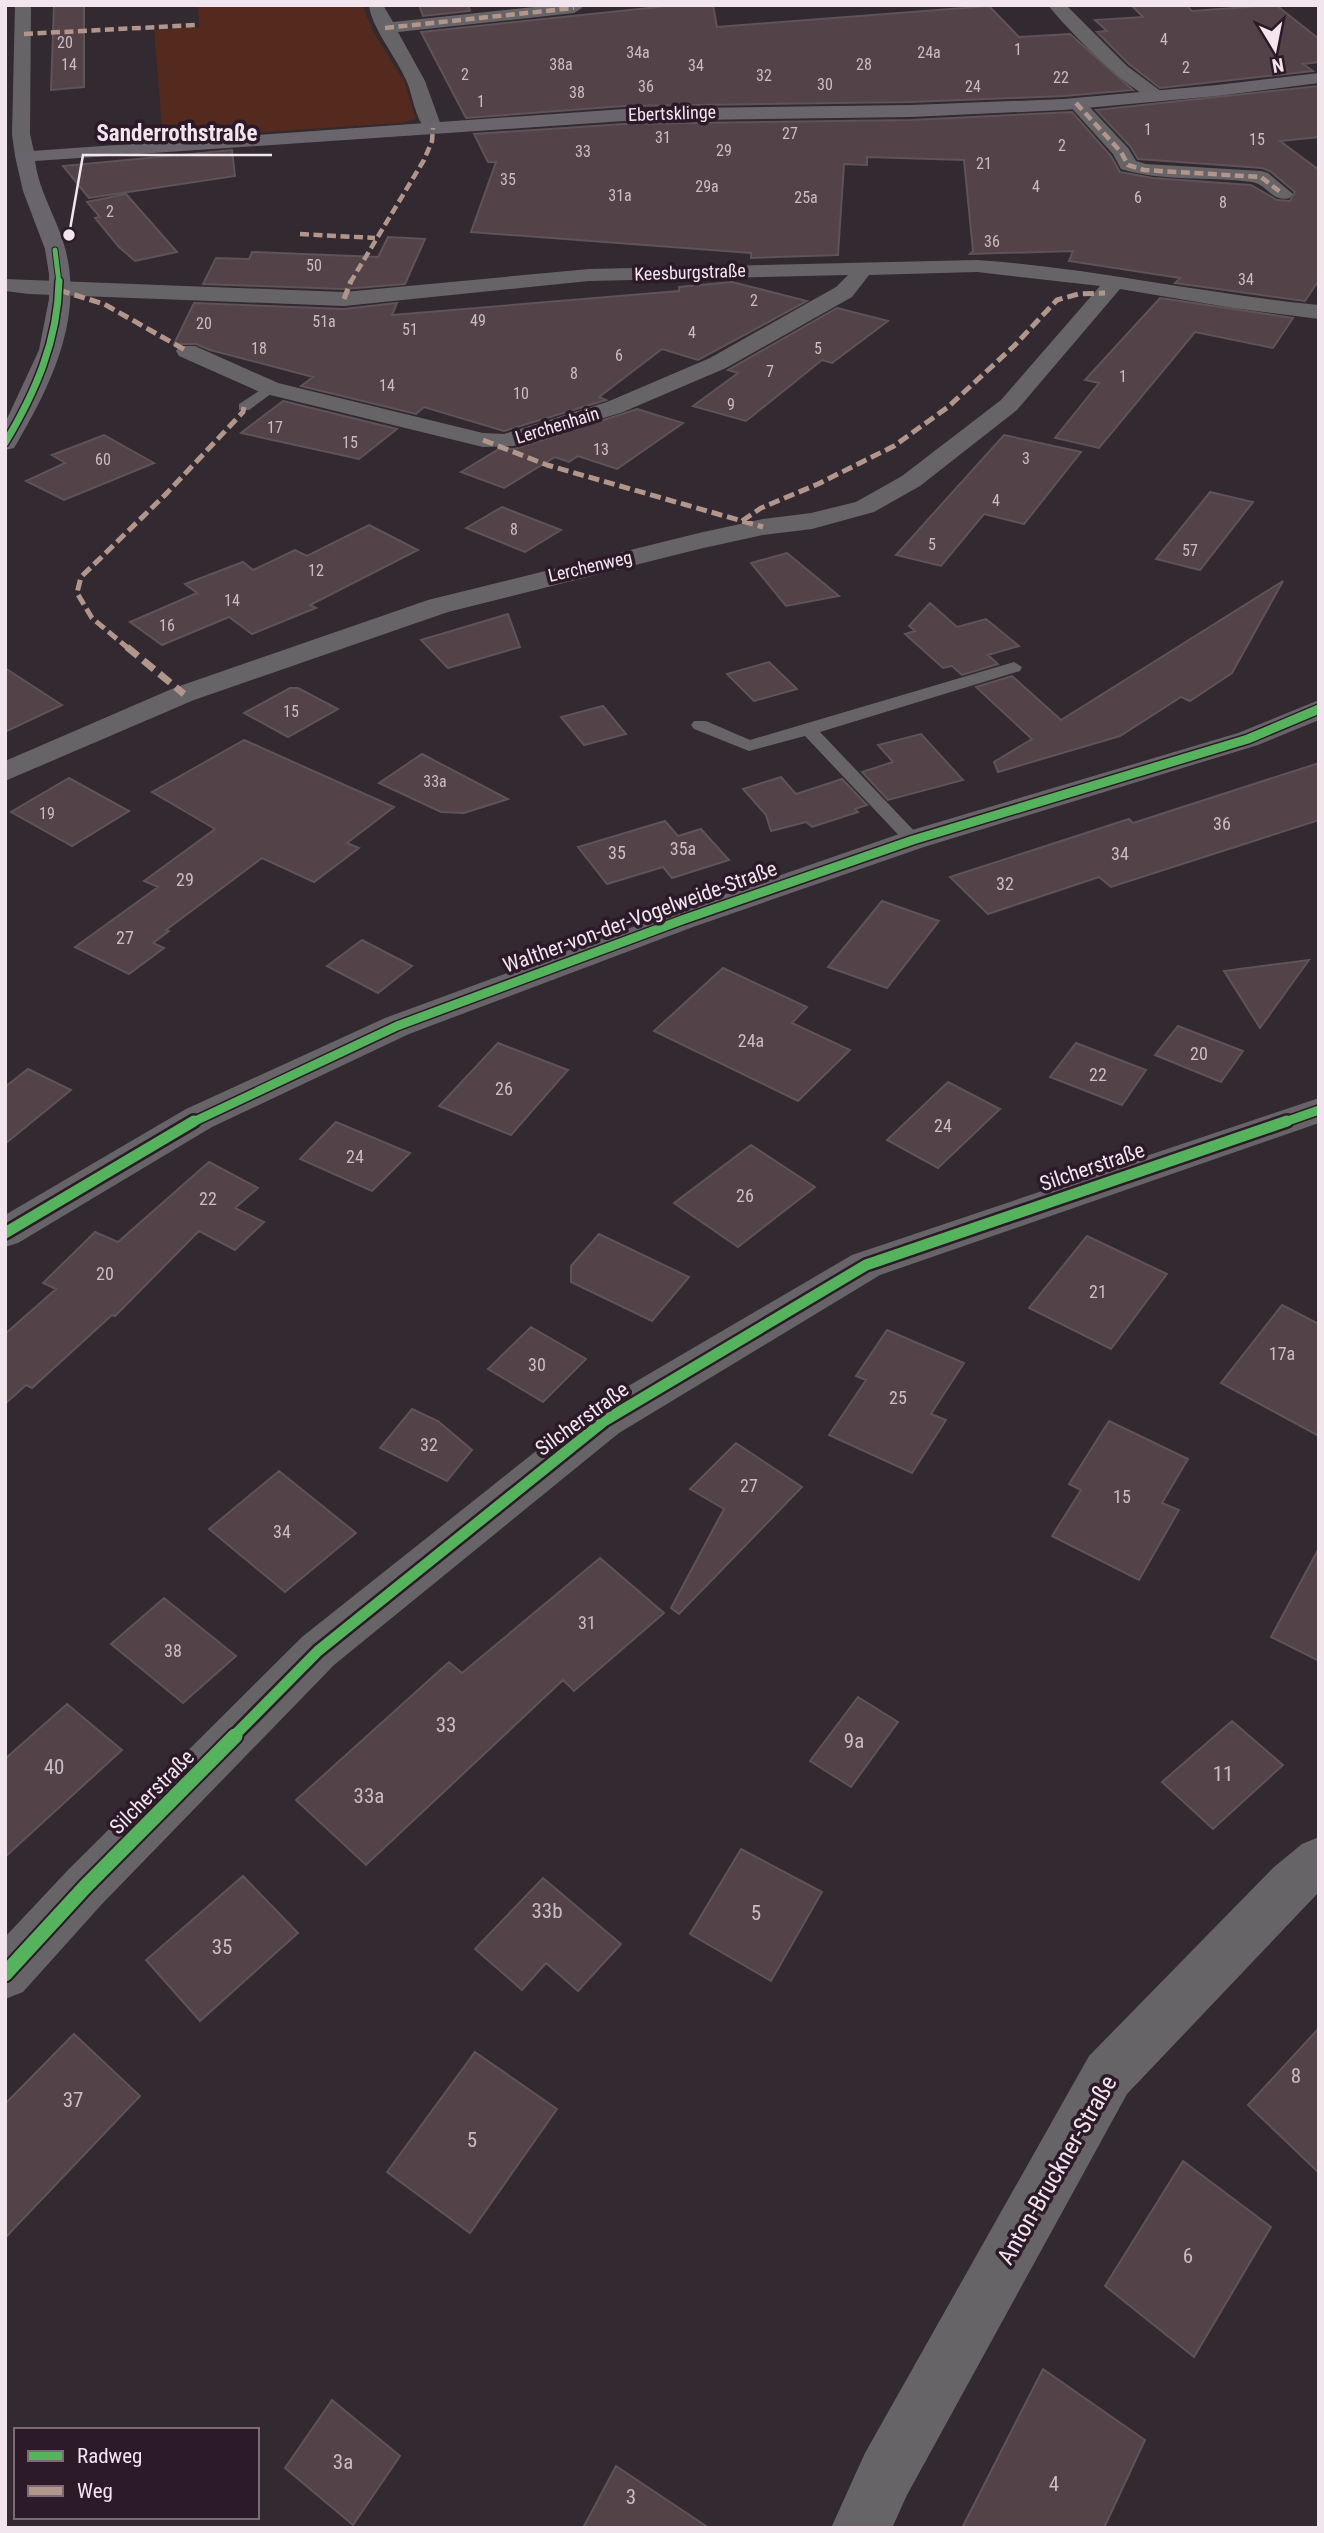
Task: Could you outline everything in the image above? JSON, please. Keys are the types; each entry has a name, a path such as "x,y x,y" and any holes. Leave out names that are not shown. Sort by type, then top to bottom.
{"street":[{"path":"5,443 24,413 45,364 56,323 61,277 55,250 26,171 25,156 13,135 23,5"},
{"path":"376,5 385,28 416,81 433,128"},
{"path":"1056,5 1121,70 1156,96"},
{"path":"385,28 575,9"},
{"name":"Ebertsklinge","path":"25,156 691,111 907,111 1076,103 1319,78"},
{"path":"1076,103 1121,152 1131,167 1144,170 1260,173 1283,194"},
{"name":"Keesburgstraße","path":"5,285 332,299 589,275 977,266 1029,268 1262,308 1319,312"},
{"name":"Lerchenhain","path":"187,351 270,388 483,440 505,441 615,407 718,363 844,292 859,276 858,270"},
{"name":"Lerchenweg","path":"5,772 184,694 438,606 660,550 763,527 812,521 865,507 911,481 1009,405 1115,282"},
{"name":"Walther-von-der-Vogelweide-Straße","path":"5,1233 199,1118 397,1026 682,920 913,840 1248,739 1319,709"},
{"name":"Silcherstraße","path":"5,1974 85,1887 318,1651 604,1421 866,1265 1319,1110"},
{"name":"Anton-Bruckner-Straße","path":"861,2528 886,2474 1108,2075 1291,1884 1319,1860"}],"lane":[{"path":"244,407 270,388"},
{"path":"700,725 749,746 1014,667"},
{"path":"809,730 913,840"}],"shaded area":[{"path":"198,5 362,5 374,33 404,81 416,119 400,123 163,139 154,30 199,27"}],"building":[{"path":"54,5 84,5 84,87 51,90"},
{"path":"419,5 468,5 470,11 423,16"},
{"path":"677,5 713,5 717,27 989,6 1019,37 1070,34 1133,90 1064,96 911,102 624,106 466,118 421,32"},
{"path":"1131,5 1186,5 1192,11 1276,5 1319,39 1319,62 1303,64 1313,71 1160,88 1129,64 1097,32 1107,31 1095,20 1143,17"},
{"path":"1319,86 1319,137 1280,141 1319,170 1319,280 1305,301 1175,283 1180,278 1069,261 1073,251 970,254 973,251 964,160 867,157 867,165 844,164 838,255 751,258 751,253 471,232 496,162 488,162 474,134 624,124 911,120 1072,112 1111,156 1120,172 1153,178 1251,185 1277,200 1290,201 1295,192 1270,171 1262,168 1138,159 1130,146 1096,110"},
{"path":"232,150 235,176 89,198 63,166"},
{"path":"126,194 177,252 135,261 119,247 95,218 100,217 87,202"},
{"path":"388,237 425,239 405,284 344,289 203,284 216,258 249,259 252,252 378,257"},
{"path":"732,282 807,301 698,360 662,349 599,397 606,400 504,431 424,407 416,414 301,386 313,377 196,344 174,344 194,303 344,309 397,303 392,315 679,291 679,287"},
{"path":"1160,298 1293,318 1273,348 1195,332 1099,448 1055,438 1099,383 1085,380"},
{"path":"837,308 888,321 832,363 822,360 746,421 693,406 738,373 728,370"},
{"path":"283,401 397,429 359,459 241,433"},
{"path":"637,409 683,423 617,469 578,456 569,462 555,457 504,488 461,472 499,449 515,449"},
{"path":"104,435 154,463 64,500 26,481 65,463 52,455"},
{"path":"1004,435 1081,452 1024,524 984,514 941,566 896,555"},
{"path":"1210,492 1253,502 1200,570 1156,559"},
{"path":"502,507 561,530 525,552 466,528"},
{"path":"369,525 418,550 310,605 316,608 252,634 229,617 162,645 130,622 197,593 185,584 243,562 253,570 295,550 307,556"},
{"path":"787,553 839,596 786,606 751,563"},
{"path":"1283,581 1232,673 1190,701 1181,697 1120,736 998,772 994,762 1032,739 976,687 1012,676 1061,720"},
{"path":"930,603 957,627 986,619 1019,646 988,655 998,664 962,675 952,666 943,668 905,634 915,631 909,626"},
{"path":"508,614 520,647 448,668 421,640"},
{"path":"769,662 797,689 754,701 727,674"},
{"path":"5,668 62,705 5,732"},
{"path":"290,688 298,688 338,709 288,737 244,713"},
{"path":"603,706 626,734 584,745 561,717"},
{"path":"921,734 963,780 888,800 862,772 893,762 878,745"},
{"path":"244,740 394,807 347,843 359,848 314,882 262,858 166,930 169,931 153,943 164,948 129,974 75,947 158,887 144,881 215,829 152,792"},
{"path":"422,754 508,799 464,813 441,812 379,783"},
{"path":"1319,763 1319,820 1111,887 1099,877 988,914 950,877 1129,819 1133,823"},
{"path":"781,777 796,794 842,779 867,805 855,809 858,812 812,827 806,822 771,831 766,815 743,789"},
{"path":"69,778 129,811 72,846 11,812"},
{"path":"665,821 678,836 701,829 729,860 672,878 663,867 607,884 578,847"},
{"path":"882,901 939,921 887,988 828,967"},
{"path":"362,940 412,966 378,993 327,966"},
{"path":"1309,960 1260,1028 1224,971"},
{"path":"723,968 807,1007 792,1023 850,1050 798,1101 654,1031"},
{"path":"1178,1026 1243,1051 1221,1082 1155,1055"},
{"path":"498,1043 568,1070 511,1135 439,1106"},
{"path":"1076,1043 1146,1070 1122,1105 1050,1077"},
{"path":"28,1069 71,1090 5,1144 5,1087"},
{"path":"948,1082 1000,1109 938,1168 887,1140"},
{"path":"336,1122 410,1153 372,1191 300,1159"},
{"path":"751,1145 815,1187 738,1247 674,1203"},
{"path":"209,1162 258,1188 235,1208 264,1222 235,1250 199,1231 115,1316 112,1315 32,1388 26,1385 5,1404 5,1334 56,1289 43,1283 95,1232 118,1242"},
{"path":"599,1234 689,1277 652,1321 571,1282 571,1266"},
{"path":"1087,1236 1167,1274 1111,1349 1029,1308"},
{"path":"1282,1305 1319,1324 1319,1436 1221,1383"},
{"path":"531,1327 586,1359 543,1402 488,1369"},
{"path":"887,1330 964,1363 931,1414 946,1420 912,1473 829,1435 866,1380 856,1376"},
{"path":"412,1409 438,1421 472,1450 447,1481 380,1448"},
{"path":"1109,1421 1188,1459 1162,1503 1179,1510 1139,1580 1052,1536 1081,1490 1069,1484"},
{"path":"736,1443 802,1487 679,1614 671,1608 724,1509 690,1489"},
{"path":"279,1471 356,1533 285,1592 209,1529"},
{"path":"1319,1548 1319,1661 1271,1637"},
{"path":"600,1558 664,1613 574,1691 563,1680 366,1865 296,1800 449,1662 462,1673"},
{"path":"164,1598 236,1656 183,1703 111,1644"},
{"path":"858,1697 898,1722 851,1787 810,1761"},
{"path":"67,1704 122,1750 5,1857 5,1759"},
{"path":"1232,1721 1283,1765 1213,1829 1162,1782"},
{"path":"741,1849 822,1892 771,1981 690,1934"},
{"path":"243,1876 298,1933 200,2021 146,1960"},
{"path":"543,1878 621,1944 578,1991 546,1963 522,1990 475,1949"},
{"path":"1319,2028 1319,2173 1248,2105"},
{"path":"74,2034 140,2096 5,2238 5,2104"},
{"path":"475,2052 557,2109 470,2233 387,2172"},
{"path":"1183,2161 1271,2227 1194,2357 1105,2286"},
{"path":"1043,2369 1145,2440 1104,2528 962,2528"},
{"path":"332,2400 400,2456 353,2525 285,2468"},
{"path":"616,2466 709,2528 583,2528"}],"marked path":[{"path":"385,28 574,8"},
{"path":"24,34 196,25"},
{"path":"1076,103 1121,152 1128,165 1144,170 1261,177 1283,194"},
{"path":"344,299 363,259 424,160 432,141 433,128"},
{"path":"300,234 375,238"},
{"path":"59,290 104,304 187,351"},
{"path":"742,521 761,508 818,484 894,446 948,407 1014,346 1057,300 1078,294 1105,293"},
{"path":"184,694 92,618 77,593 81,577 165,495 243,412 244,407"},
{"path":"483,440 547,465 763,527"}],"cycle path":[{"path":"5,443 30,398 49,351 59,301 55,250"},
{"path":"5,1233 199,1118 397,1026 682,920 913,840 1248,739 1319,709"},
{"path":"5,1974 85,1887 318,1651 604,1421 866,1265 1319,1110"}],"place":[{"name":"Sanderrothstraße","path":"69,235"}]}
